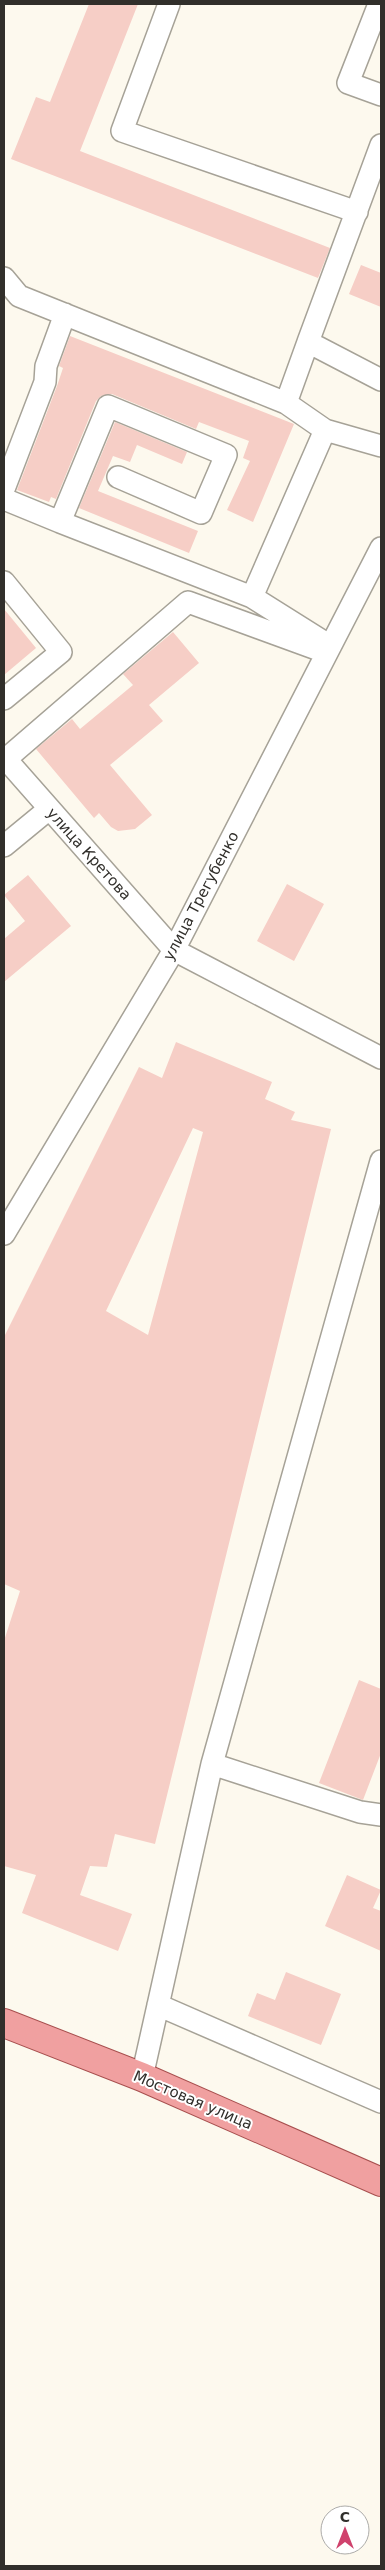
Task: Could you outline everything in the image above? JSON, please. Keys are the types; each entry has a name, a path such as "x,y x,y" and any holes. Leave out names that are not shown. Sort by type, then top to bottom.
{"main road":[{"name":"Мостовая улица","path":"4,2023 142,2078 381,2182"}],"street":[{"path":"169,4 122,131 357,212"},
{"path":"379,4 348,83 381,95"},
{"path":"286,403 381,145"},
{"path":"4,278 19,296 286,403 325,430 381,446"},
{"path":"4,489 45,382 46,366 65,314"},
{"path":"308,342 381,380"},
{"path":"60,522 108,406 226,455 201,513 118,477"},
{"path":"252,596 325,430"},
{"path":"4,499 252,596 329,649"},
{"name":"улица Трегубенко","path":"4,1234 174,950 381,548"},
{"path":"4,582 61,652 4,699"},
{"path":"5,758 188,602 329,649"},
{"name":"улица Кретова","path":"5,758 174,950"},
{"path":"4,846 49,809"},
{"path":"174,950 381,1058"},
{"path":"142,2078 212,1764 381,1160"},
{"path":"212,1764 360,1812 381,1815"},
{"path":"158,2005 381,2102"}],"building":[{"path":"89,4 138,4 80,151 330,248 318,278 11,159 36,97 50,102"},
{"path":"361,265 381,273 381,307 349,294"},
{"path":"70,336 294,424 253,522 227,510 250,461 243,458 249,441 199,422 196,429 112,394 101,396 96,401 56,499 51,497 49,502 17,490 57,386 63,368 59,366"},
{"path":"115,422 187,452 182,464 137,445 130,462 113,456 98,491 198,531 189,553 79,508"},
{"path":"4,609 36,648 4,675"},
{"path":"173,632 199,663 149,705 163,721 110,765 152,815 135,829 118,831 111,827 99,813 94,818 36,749 72,719 80,729 133,685 123,674"},
{"path":"28,875 71,926 4,982 4,939 25,921 4,895"},
{"path":"287,884 324,904 294,961 257,941"},
{"path":"176,1042 272,1082 265,1099 295,1112 291,1120 331,1129 155,1844 115,1834 107,1867 90,1866 80,1895 132,1914 118,1951 22,1913 36,1875 4,1866 4,1641 20,1591 4,1584 4,1337 139,1067 162,1078","holes":["193,1128 203,1132 148,1335 106,1311"]},
{"path":"359,1680 381,1689 381,1753 363,1800 319,1783"},
{"path":"347,1875 381,1890 373,1908 381,1911 381,1951 325,1926"},
{"path":"286,1972 341,1994 321,2045 248,2016 257,1993 275,2000"}]}
